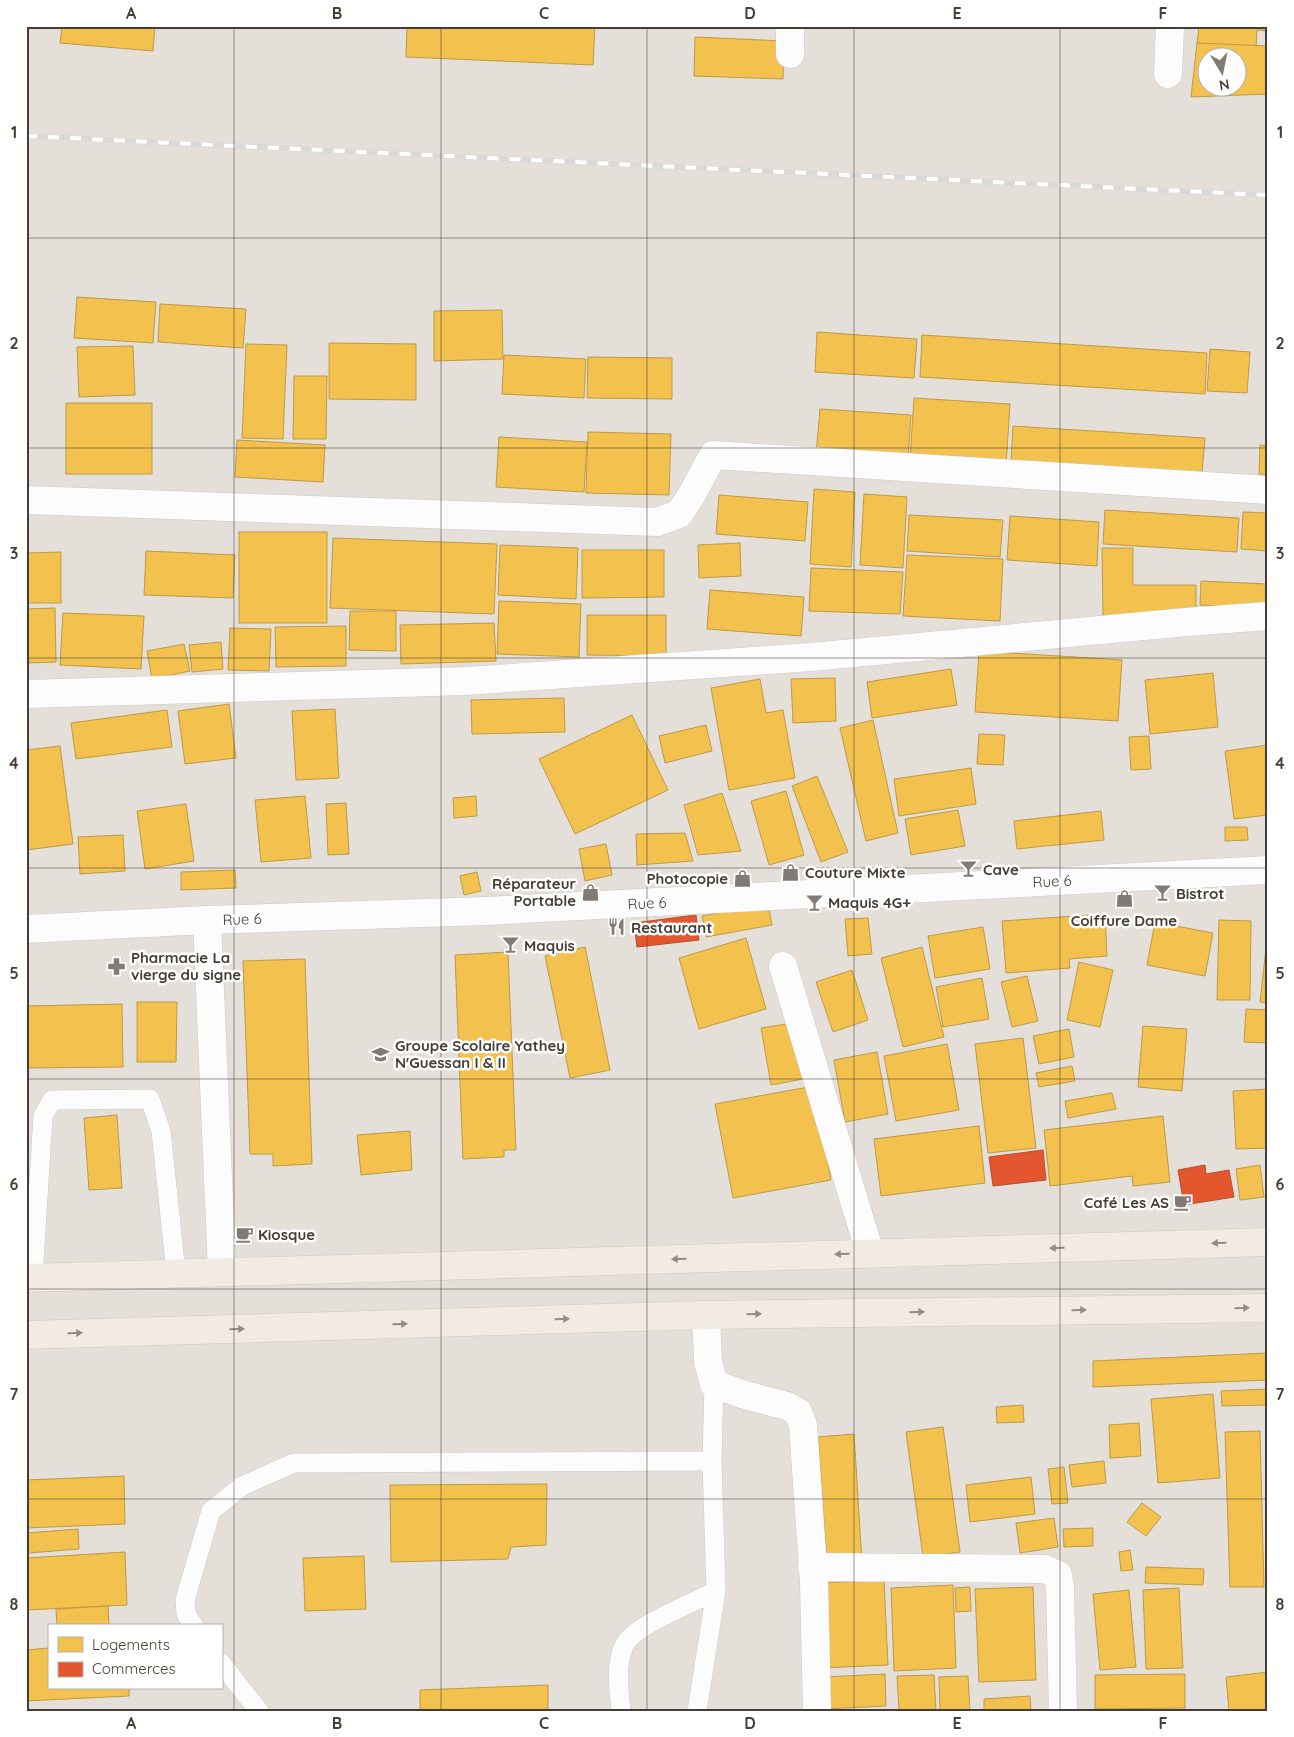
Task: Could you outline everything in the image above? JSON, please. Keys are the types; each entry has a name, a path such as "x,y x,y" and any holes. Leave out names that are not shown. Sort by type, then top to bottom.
{"main road":[{"path":"29,1278 1268,1242"},
{"path":"26,1335 706,1315 1268,1308"}],"street":[{"path":"790,26 790,54"},
{"path":"1168,74 1170,26"},
{"path":"26,500 657,522 679,514 713,456 1268,490"},
{"path":"26,694 466,681 811,657 1268,616"},
{"name":"Rue 6","path":"26,929 207,920 486,911 1268,870"},
{"path":"207,920 222,1272"},
{"path":"782,966 870,1253"},
{"path":"706,1315 708,1362 714,1384 787,1406 798,1412 803,1425 814,1583 817,1711"},
{"path":"812,1568 1045,1569 1058,1575 1064,1711"}],"lane":[{"path":"29,1278 43,1116 52,1100 150,1098 161,1131 176,1273"},
{"path":"697,1711 716,1592 712,1461 714,1384"},
{"path":"193,1624 186,1614 185,1600 211,1511 242,1486 294,1462 712,1461"},
{"path":"621,1711 618,1673 624,1645 642,1627 716,1592"},
{"path":"222,1664 259,1711"}],"shaded area":[{"path":"26,26 1268,26 1268,1711 26,1711"}],"building: Logements":[{"path":"62,26 155,26 153,51 60,43"},
{"path":"407,26 595,26 593,65 406,57"},
{"path":"1199,26 1268,26 1268,31 1257,30 1256,48 1197,43"},
{"path":"695,37 784,41 783,79 694,76"},
{"path":"1197,43 1268,46 1268,94 1246,95 1246,48 1196,48"},
{"path":"1196,52 1196,97 1191,97"},
{"path":"77,297 156,302 153,343 74,338"},
{"path":"160,304 246,309 243,348 158,342"},
{"path":"502,310 503,359 434,361 434,311"},
{"path":"817,332 917,339 914,378 815,372"},
{"path":"922,335 1207,353 1205,394 920,377"},
{"path":"329,343 416,344 416,400 329,399"},
{"path":"246,344 287,345 283,439 242,438"},
{"path":"133,346 135,395 79,397 77,347"},
{"path":"1210,349 1250,352 1247,393 1207,391"},
{"path":"504,355 586,359 584,398 502,394"},
{"path":"588,357 672,358 672,399 587,398"},
{"path":"294,376 327,376 326,439 293,439"},
{"path":"914,398 1010,404 1006,466 910,460"},
{"path":"66,403 152,403 152,474 66,474"},
{"path":"820,409 911,415 908,460 816,455"},
{"path":"1013,426 1205,438 1202,473 1011,461"},
{"path":"588,432 671,434 669,495 586,493"},
{"path":"499,437 587,442 584,492 496,487"},
{"path":"237,440 325,445 323,482 235,477"},
{"path":"1260,445 1268,446 1268,475 1259,474"},
{"path":"814,489 855,492 851,567 810,564"},
{"path":"864,494 907,497 903,568 860,565"},
{"path":"719,495 808,502 805,541 716,534"},
{"path":"1105,510 1239,518 1237,552 1103,544"},
{"path":"1243,512 1268,513 1268,551 1241,549"},
{"path":"909,515 1003,520 1000,557 907,551"},
{"path":"1010,516 1099,522 1097,566 1007,560"},
{"path":"239,532 327,532 327,623 239,623"},
{"path":"333,538 497,544 494,614 330,608"},
{"path":"740,543 741,576 699,578 698,545"},
{"path":"500,545 578,548 576,599 498,595"},
{"path":"1102,548 1133,548 1133,585 1196,585 1196,616 1103,616"},
{"path":"582,550 664,550 664,597 582,598"},
{"path":"146,551 235,555 233,598 144,595"},
{"path":"61,552 61,603 26,603 26,553"},
{"path":"907,555 1003,559 1000,621 903,616"},
{"path":"811,568 903,572 900,614 809,611"},
{"path":"1201,581 1268,584 1268,608 1200,605"},
{"path":"710,590 804,597 801,636 707,629"},
{"path":"499,601 581,604 579,657 497,654"},
{"path":"55,608 56,662 26,663 26,609"},
{"path":"350,611 396,611 396,651 349,650"},
{"path":"63,613 144,616 141,669 60,665"},
{"path":"587,615 666,615 666,656 587,655"},
{"path":"494,623 496,661 401,664 400,625"},
{"path":"346,626 346,666 276,667 275,627"},
{"path":"230,628 271,629 269,671 228,670"},
{"path":"221,642 223,669 192,672 189,645"},
{"path":"184,644 190,671 152,679 147,651"},
{"path":"979,651 1122,660 1118,721 975,712"},
{"path":"951,669 957,705 872,718 867,682"},
{"path":"1213,673 1218,727 1150,734 1145,680"},
{"path":"835,678 836,721 793,723 791,679"},
{"path":"760,679 766,713 783,710 795,778 729,790 711,688"},
{"path":"564,698 565,732 472,734 471,700"},
{"path":"229,704 236,758 185,764 178,711"},
{"path":"335,709 339,778 296,780 292,711"},
{"path":"167,710 172,747 76,759 71,723"},
{"path":"632,715 668,790 575,834 539,759"},
{"path":"873,720 898,833 866,841 840,728"},
{"path":"706,725 712,751 665,763 659,736"},
{"path":"979,734 1005,735 1003,765 977,764"},
{"path":"1149,736 1151,769 1131,770 1129,737"},
{"path":"1268,745 1268,815 1234,819 1225,751"},
{"path":"60,746 73,844 26,850 26,750"},
{"path":"971,768 976,804 899,816 894,779"},
{"path":"817,776 848,852 821,862 792,786"},
{"path":"786,791 804,855 769,865 751,801"},
{"path":"722,793 741,851 698,855 684,805"},
{"path":"305,796 311,858 261,862 255,800"},
{"path":"476,796 477,816 454,818 453,798"},
{"path":"346,803 349,854 328,855 326,804"},
{"path":"186,804 194,861 145,869 137,811"},
{"path":"958,810 965,846 911,855 905,819"},
{"path":"1101,811 1104,840 1017,849 1014,821"},
{"path":"1225,827 1247,827 1248,840 1225,841"},
{"path":"685,833 693,861 637,865 636,834"},
{"path":"123,835 125,871 80,874 78,837"},
{"path":"606,844 612,875 585,881 579,849"},
{"path":"235,870 236,888 181,890 181,872"},
{"path":"477,872 481,891 464,895 460,876"},
{"path":"768,903 772,925 706,937 702,916"},
{"path":"1105,914 1107,956 1069,959 1070,968 1006,973 1002,921"},
{"path":"868,918 872,954 848,956 845,919"},
{"path":"1219,920 1251,921 1250,1000 1217,1000"},
{"path":"1155,922 1213,933 1205,976 1147,965"},
{"path":"983,927 990,969 935,978 928,936"},
{"path":"1268,930 1268,1003 1260,1002"},
{"path":"746,938 766,1009 699,1029 679,958"},
{"path":"585,947 610,1070 570,1078 545,956"},
{"path":"922,947 944,1037 903,1047 881,958"},
{"path":"508,952 516,1150 504,1150 504,1157 463,1159 455,955"},
{"path":"305,959 312,1164 273,1166 273,1154 250,1154 243,961"},
{"path":"1079,962 1113,970 1100,1027 1067,1020"},
{"path":"852,970 868,1020 833,1032 816,982"},
{"path":"1027,976 1038,1021 1012,1027 1001,982"},
{"path":"982,978 989,1019 943,1027 936,987"},
{"path":"137,1002 177,1002 176,1062 137,1062"},
{"path":"122,1004 123,1067 26,1068 26,1006"},
{"path":"1246,1009 1268,1010 1268,1043 1244,1042"},
{"path":"793,1023 803,1079 771,1085 761,1028"},
{"path":"1143,1026 1187,1029 1182,1091 1138,1087"},
{"path":"1069,1029 1074,1057 1039,1064 1033,1036"},
{"path":"1023,1038 1036,1148 988,1153 975,1044"},
{"path":"947,1044 959,1110 896,1121 884,1056"},
{"path":"877,1052 888,1114 845,1122 834,1060"},
{"path":"1072,1066 1075,1081 1039,1087 1036,1073"},
{"path":"814,1086 831,1180 733,1198 715,1104"},
{"path":"1268,1089 1268,1148 1236,1149 1233,1091"},
{"path":"1112,1093 1116,1109 1068,1118 1065,1101"},
{"path":"117,1115 122,1188 89,1190 84,1118"},
{"path":"1163,1116 1170,1182 1133,1186 1132,1176 1050,1186 1044,1130"},
{"path":"979,1126 985,1183 881,1196 874,1139"},
{"path":"410,1131 412,1170 361,1175 357,1135"},
{"path":"1260,1165 1264,1197 1240,1200 1236,1169"},
{"path":"1268,1353 1268,1380 1093,1387 1093,1361"},
{"path":"1268,1389 1268,1405 1222,1406 1221,1391"},
{"path":"1213,1394 1220,1478 1158,1483 1151,1399"},
{"path":"1023,1405 1024,1422 997,1423 996,1407"},
{"path":"1139,1423 1141,1456 1110,1458 1109,1425"},
{"path":"943,1427 960,1552 923,1557 906,1432"},
{"path":"1260,1431 1264,1587 1230,1587 1225,1432"},
{"path":"854,1434 862,1561 827,1564 818,1437"},
{"path":"1104,1461 1106,1483 1072,1487 1069,1465"},
{"path":"1064,1467 1068,1503 1052,1504 1048,1469"},
{"path":"124,1476 125,1524 26,1528 26,1480"},
{"path":"1031,1477 1035,1514 970,1522 966,1485"},
{"path":"547,1484 546,1545 511,1547 508,1559 391,1562 390,1485"},
{"path":"1142,1503 1161,1517 1146,1536 1127,1522"},
{"path":"1054,1518 1058,1547 1020,1553 1016,1523"},
{"path":"1093,1528 1093,1546 1064,1547 1063,1529"},
{"path":"78,1529 79,1549 28,1553 26,1533"},
{"path":"1130,1550 1133,1570 1121,1571 1119,1552"},
{"path":"125,1552 127,1605 26,1610 26,1558"},
{"path":"364,1556 366,1609 305,1611 303,1558"},
{"path":"1146,1567 1204,1569 1203,1585 1145,1583"},
{"path":"884,1580 888,1665 822,1668 819,1583"},
{"path":"953,1585 956,1668 894,1671 891,1588"},
{"path":"970,1587 971,1611 956,1612 955,1588"},
{"path":"1033,1587 1036,1680 979,1682 975,1589"},
{"path":"1179,1588 1183,1668 1146,1669 1143,1590"},
{"path":"1129,1590 1136,1667 1100,1670 1093,1594"},
{"path":"108,1606 109,1624 57,1624 56,1609"},
{"path":"48,1648 48,1690 129,1690 129,1696 26,1701 26,1650"},
{"path":"1268,1672 1268,1711 1229,1711 1226,1677"},
{"path":"885,1674 886,1706 825,1709 824,1677"},
{"path":"1185,1674 1185,1708 1095,1709 1095,1675"},
{"path":"934,1675 936,1711 899,1711 897,1676"},
{"path":"968,1676 970,1711 940,1711 939,1677"},
{"path":"548,1685 548,1711 420,1711 420,1690"},
{"path":"1030,1696 1031,1711 984,1711 984,1699"}],"building: Commerces":[{"path":"696,915 699,940 637,947 634,923"},
{"path":"1043,1150 1046,1180 993,1186 989,1157"},
{"path":"1205,1165 1206,1174 1229,1170 1234,1197 1184,1205 1178,1170"}],"railway":[{"path":"26,136 1268,195"}],"place":[{"name":"Cave","path":"969,869"},
{"name":"Couture Mixte","path":"791,872"},
{"name":"Photocopie","path":"742,878"},
{"name":"Réparateur Portable","path":"590,892"},
{"name":"Bistrot","path":"1162,893"},
{"name":"Coiffure Dame","path":"1124,899"},
{"name":"Maquis 4G+","path":"814,902"},
{"name":"Restaurant","path":"617,927"},
{"name":"Maquis","path":"510,945"},
{"name":"Pharmacie La vierge du signe","path":"117,966"},
{"name":"Groupe Scolaire Yathey N'Guessan I & II","path":"381,1054"},
{"name":"Café Les AS","path":"1183,1202"},
{"name":"Kiosque","path":"244,1234"}]}
